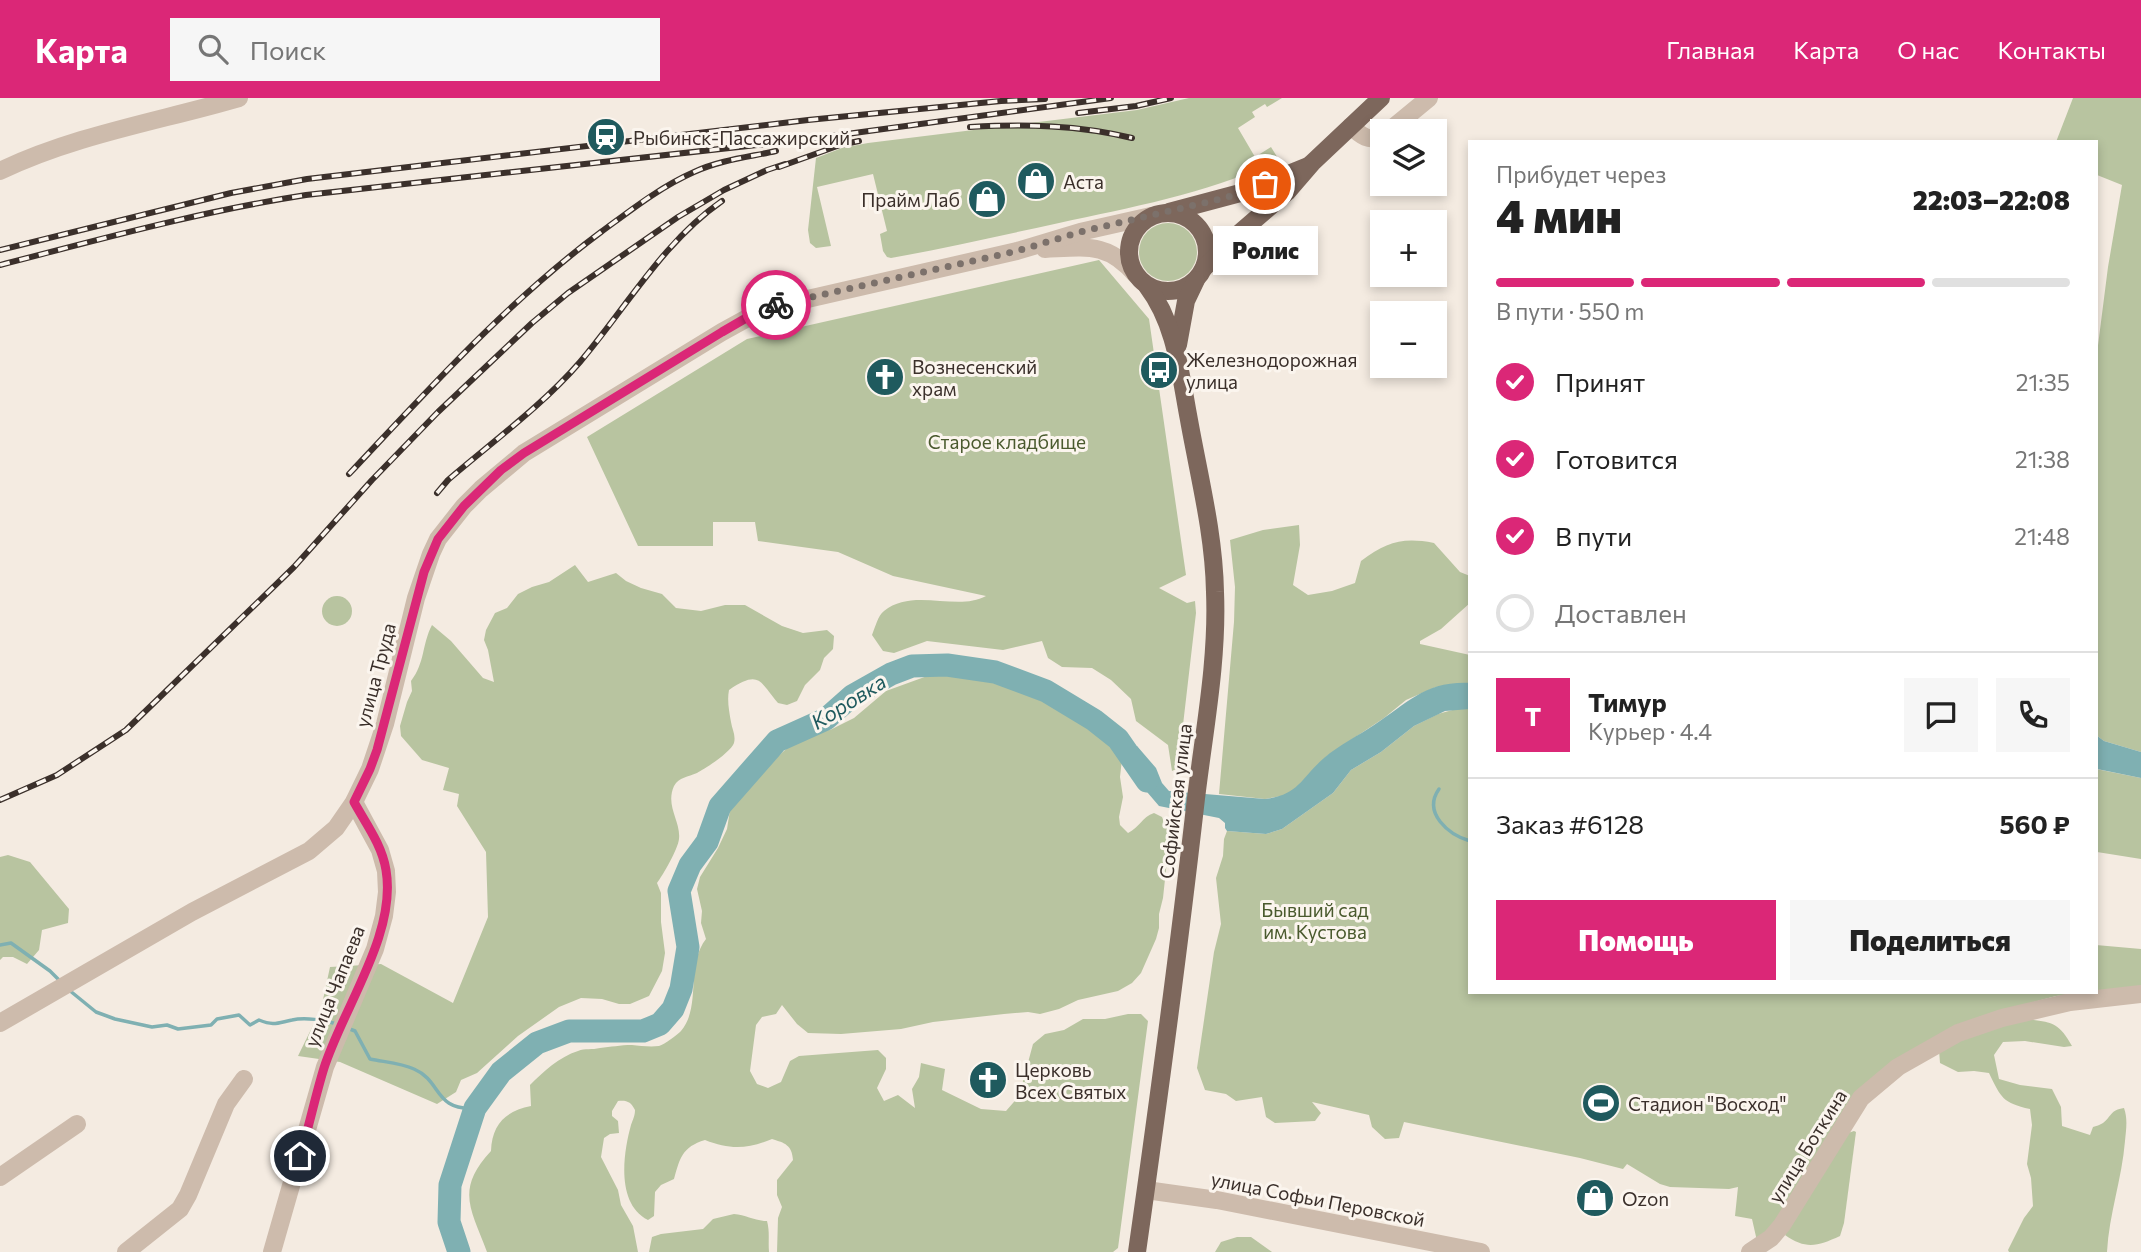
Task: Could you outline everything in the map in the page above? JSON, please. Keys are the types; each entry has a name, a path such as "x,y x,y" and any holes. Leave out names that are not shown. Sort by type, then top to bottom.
{"main road":[{"path":"1311,164 1244,192 1158,215 1138,227 1130,242 1129,259 1142,281 1159,291 1185,288 1381,98"},
{"path":"1158,215 1186,217 1198,228 1207,247 1200,274"},
{"name":"Софийская улица","path":"1178,356 1186,301 1200,274"},
{"name":"Софийская улица","path":"1137,1252 1192,835 1213,651 1215,588 1209,529 1178,356 1166,316 1159,302 1142,281"}],"street":[{"path":"0,171 71,145 239,98"},
{"path":"1404,119 1429,98"},
{"path":"1352,125 1365,138 1370,138"},
{"path":"1017,251 1080,232 1158,215"},
{"path":"1017,251 1079,248 1105,251 1122,260 1142,281"},
{"name":"улица Труда","path":"0,1023 192,912 309,851 336,828 354,802 377,750 416,598 431,554 438,539 464,506 501,470 524,453 764,309 1017,251"},
{"name":"улица Чапаева","path":"272,1252 325,1067 374,949 384,916 386,871 380,850 354,802"},
{"name":"улица Боткина","path":"1750,1252 1770,1238 1782,1225 1861,1098 1898,1067 1958,1033 2002,1018 2070,1002 2141,994"},
{"path":"126,1252 180,1209 226,1104 244,1079"},
{"path":"0,1177 77,1124"},
{"name":"улица Софьи Перовской","path":"1146,1189 1217,1200 1481,1252"}],"green space":[{"path":"1189,98 1282,98 1252,112 1255,117 1238,128 1255,157 1271,147 1279,160 1226,182 1171,198 891,258 883,251 880,234 887,231 873,174 817,187 831,246 816,248 810,243 808,230 816,158 842,148 1137,110"},
{"path":"2073,98 2141,98 2141,752 2104,741 2098,736 2098,345 2122,185 2098,175 2098,140 2057,140"},
{"path":"1168,223 1179,225 1192,236 1197,252 1195,263 1184,276 1168,281 1157,279 1144,268 1139,252 1141,241 1152,228"},
{"name":"Старое кладбище","path":"1099,260 1149,319 1186,575 1159,588 1187,603 1195,601 1196,613 1178,768 1172,771 1168,745 1136,721 1131,699 1111,680 1092,668 1062,667 1048,658 1042,641 1003,650 927,641 894,653 883,651 872,635 882,613 896,604 921,600 962,602 986,596 893,576 838,552 758,541 755,522 713,522 713,546 638,546 587,437 747,339"},
{"path":"1299,525 1300,545 1293,585 1308,595 1355,583 1361,561 1387,545 1404,541 1434,543 1460,572 1468,575 1468,605 1441,629 1420,641 1420,644 1468,655 1468,683 1436,687 1406,700 1327,756 1287,795 1265,799 1219,794 1234,622 1235,587 1230,540 1263,530"},
{"path":"575,565 588,582 616,573 641,588 662,594 676,608 701,611 725,605 745,605 782,626 803,633 827,630 834,636 833,649 824,658 820,670 805,685 797,701 787,705 778,703 763,684 753,679 729,690 729,710 735,737 732,747 712,764 681,779 674,786 671,800 679,839 657,883 661,893 665,953 662,971 649,996 630,1004 581,998 559,1007 518,1036 477,1073 461,1080 456,1092 437,1104 340,1062 298,1056 321,1009 330,967 381,964 453,1003 488,917 486,852 457,806 459,794 443,790 449,768 422,760 401,736 400,726 412,691 411,681 419,667 432,625 451,641 483,678 494,682 484,640 495,613 507,608 518,594 549,582"},
{"path":"337,596 348,600 352,611 348,622 337,626 326,622 322,611 326,600"},
{"path":"930,675 983,677 1018,687 1053,702 1104,735 1122,759 1120,777 1123,797 1120,825 1128,833 1154,813 1162,817 1170,832 1159,928 1141,973 1132,983 1118,991 1078,1000 1040,1014 1004,1014 933,1022 901,1029 841,1034 808,1033 782,1005 776,1014 762,1017 756,1025 750,1071 757,1084 768,1088 781,1082 790,1061 799,1056 878,1050 886,1058 886,1069 877,1088 884,1101 898,1095 915,1108 912,1089 919,1077 921,1063 945,1069 942,1090 981,1109 1006,1111 1019,1096 1033,1044 1045,1034 1064,1030 1083,1019 1141,1014 1148,1021 1118,1248 1113,1252 777,1252 778,1218 782,1207 777,1195 777,1180 793,1160 787,1145 772,1139 747,1146 731,1147 705,1140 691,1146 680,1159 674,1179 661,1185 655,1192 654,1216 648,1220 638,1213 631,1202 624,1177 628,1137 635,1110 628,1102 618,1101 612,1116 618,1121 619,1133 604,1138 601,1157 633,1226 638,1252 487,1252 472,1211 470,1189 473,1177 491,1151 494,1133 502,1120 514,1111 531,1106 530,1085 552,1065 571,1054 623,1045 659,1046 679,1033 687,1021 693,998 696,961 706,939 697,889 700,877 727,829 730,810 742,794 791,745 817,731 830,730 854,718 886,691"},
{"name":"Бывший сад им. Кустова","path":"1468,709 1468,994 2074,994 2056,996 2001,1011 1895,1060 1772,1228 1757,1241 1752,1219 1735,1216 1738,1187 1670,1187 1627,1164 1623,1169 1404,1122 1399,1138 1385,1139 1372,1127 1369,1115 1312,1102 1321,1113 1315,1121 1275,1123 1266,1117 1262,1097 1236,1101 1226,1094 1205,1090 1197,1068 1214,952 1221,924 1216,878 1227,831 1266,834 1282,829 1333,793 1351,770 1381,752 1414,726 1438,714"},
{"path":"2098,769 2141,778 2141,859 2098,852"},
{"path":"8,855 30,862 69,909 68,923 42,930 39,950 27,964 13,957 3,957 0,960 0,857"},
{"path":"2098,945 2141,949 2141,987 2098,992"},
{"path":"2026,1019 2054,1025 2063,1032 2072,1046 2025,1041 2003,1042 1994,1055 1999,1079 2052,1089 2061,1107 2062,1126 2090,1135 2093,1127 2103,1123 2116,1110 2124,1108 2126,1124 2123,1155 2107,1252 2009,1252 2024,1218 2033,1206 2027,1164 2032,1125 2030,1109 2008,1102 1989,1073 1958,1072 1940,1063 1939,1050 1961,1039"},
{"path":"1854,1131 1844,1223 1840,1236 1812,1245 1792,1240 1785,1235 1842,1135"},
{"path":"734,1214 767,1221 769,1252 649,1252 652,1237 703,1229 713,1219"},
{"path":"1237,1237 1251,1237 1272,1252 1215,1252 1221,1242"}],"water":[{"path":"1454,683 1468,683 1468,709 1445,711 1414,726 1381,752 1351,770 1333,793 1282,829 1266,834 1227,831 1225,823 1219,818 1159,806 1124,765 1137,746 1156,768 1162,783 1169,791 1265,799 1276,797 1293,790 1324,758 1418,695"},
{"path":"2098,736 2104,741 2141,752 2141,778 2098,769"}],"waterway":[{"name":"Коровка","path":"459,1252 449,1222 450,1185 475,1108 501,1072 537,1043 569,1031 643,1031 660,1024 673,1009 681,989 688,947 679,891 690,865 707,842 720,806 777,741 826,719 852,696 891,674 912,666 947,665 995,672 1046,691 1094,720 1118,739 1147,781"},
{"path":"1439,789 1434,806 1440,822 1454,834 1468,840"},
{"path":"0,945 11,943 61,982"},
{"path":"69,990 96,1012 152,1027 167,1025 178,1029 211,1025 217,1019 239,1015 250,1025 259,1020 276,1023 303,1019 337,1024"},
{"path":"347,1028 355,1031 370,1059 414,1069 423,1074 452,1105 475,1108"}],"railway":[{"path":"0,265 190,217 306,195 810,139 1111,98"},
{"path":"1078,113 1136,106 1171,98"},
{"path":"0,250 231,193 307,179 808,120 1045,99"},
{"path":"970,127 1052,126 1132,138"},
{"path":"779,167 859,141"},
{"path":"349,474 501,317 533,287 601,232 681,178 724,162 776,151"},
{"path":"0,800 57,775 126,730 294,567 438,412 532,323 568,293 678,217 724,190 785,164"},
{"path":"437,493 448,480 565,378 663,256 701,217 722,201"}],"way so far":[{"path":"776,305 1017,251 1080,232 1225,198 1265,184"}],"place":[{"name":"Рыбинск-Пассажирский","path":"606,137"},
{"name":"Аста","path":"1036,181"},
{"name":"Ролис","path":"1265,184"},
{"name":"Прайм Лаб","path":"987,199"},
{"name":"Железнодорожная улица","path":"1159,370"},
{"name":"Вознесенский храм","path":"885,377"},
{"name":"Церковь Всех Святых","path":"988,1080"},
{"name":"Стадион \"Восход\"","path":"1601,1103"},
{"name":"Ozon","path":"1595,1198"}],"route":[{"path":"300,1156 325,1067 374,949 384,916 386,871 380,850 354,802 377,750 416,598 438,539 481,489 524,453 722,332 753,314 776,305"}]}
